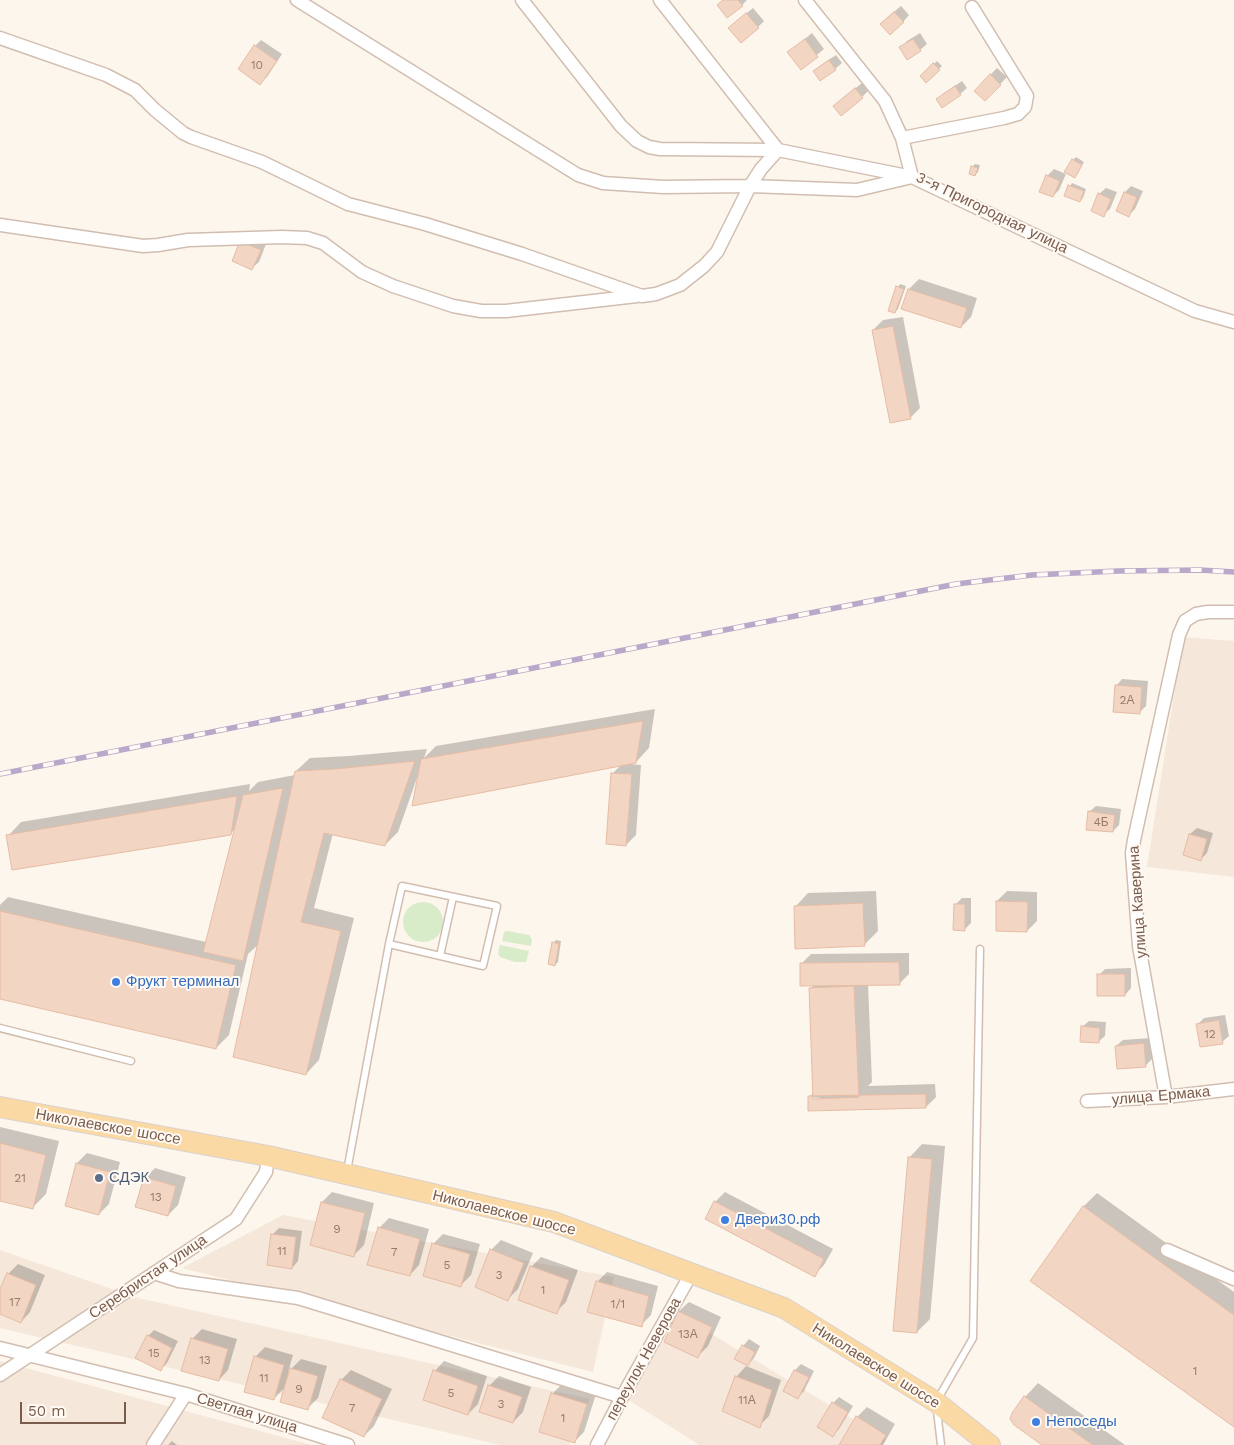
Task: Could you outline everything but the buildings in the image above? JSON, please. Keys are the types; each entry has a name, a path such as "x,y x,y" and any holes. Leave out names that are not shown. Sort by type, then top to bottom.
{"main road":[{"name":"Николаевское шоссе","path":"0,1107 268,1156 554,1222 784,1308 936,1402 966,1431 990,1445"}],"street":[{"path":"297,0 578,175 603,183 663,188 750,186 857,190 912,177"},
{"path":"522,0 621,126 637,141 660,149 778,150 912,177"},
{"path":"660,0 778,150"},
{"name":"3-я Пригородная улица","path":"805,0 885,101 902,138 912,177 1195,311 1234,322"},
{"path":"902,138 1004,118 1018,114 1025,107 1027,96 971,2"},
{"path":"0,38 106,75 135,90 155,110 183,133 262,162 348,204 425,224 522,254 642,296"},
{"path":"0,224 143,246 188,240 307,238 323,243 362,272 393,286 454,306 506,311 656,294 680,285 704,266 717,252 750,186 761,169 778,150"},
{"name":"улица Каверина","path":"1166,1097 1139,946 1132,853 1179,635 1185,621 1196,614 1234,612"},
{"name":"улица Ермака","path":"1087,1101 1166,1097 1234,1089"},
{"name":"Серебристая улица","path":"0,1375 236,1219 266,1172 268,1156"},
{"path":"1167,1250 1234,1279"},
{"path":"154,1273 179,1281 298,1298 622,1398"},
{"name":"переулок Неверова","path":"598,1445 622,1398 692,1274"},
{"name":"Светлая улица","path":"0,1348 186,1394 348,1445"},
{"path":"152,1445 186,1394"}],"lane":[{"path":"346,1174 389,944 402,886 497,906 484,966 389,944"},
{"path":"440,956 453,896"},
{"path":"941,1445 936,1402 973,1338 980,949"},
{"path":"0,1028 131,1061"}],"shaded area":[{"path":"1183,637 1234,641 1234,877 1147,867"},
{"path":"283,1215 614,1277 593,1372 182,1268"},
{"path":"0,1250 138,1298 590,1399 569,1445 500,1445 0,1328"},
{"path":"680,1315 886,1439 883,1445 699,1445 624,1397"},
{"path":"0,1361 312,1445 0,1445"}],"green space":[{"path":"423,902 437,908 443,922 437,936 423,942 409,936 403,922 409,908"},
{"path":"504,932 529,935 532,939 531,946 502,941"},
{"path":"500,945 529,951 526,962 515,962 500,957 498,953"}],"railway":[{"path":"0,774 956,584 1032,575 1118,571 1200,570 1234,572"}],"place":[{"name":"Фрукт терминал","path":"116,982"},
{"name":"СДЭК","path":"99,1178"},
{"name":"Двери30.рф","path":"725,1220"},
{"name":"Непоседы","path":"1036,1422"}]}
